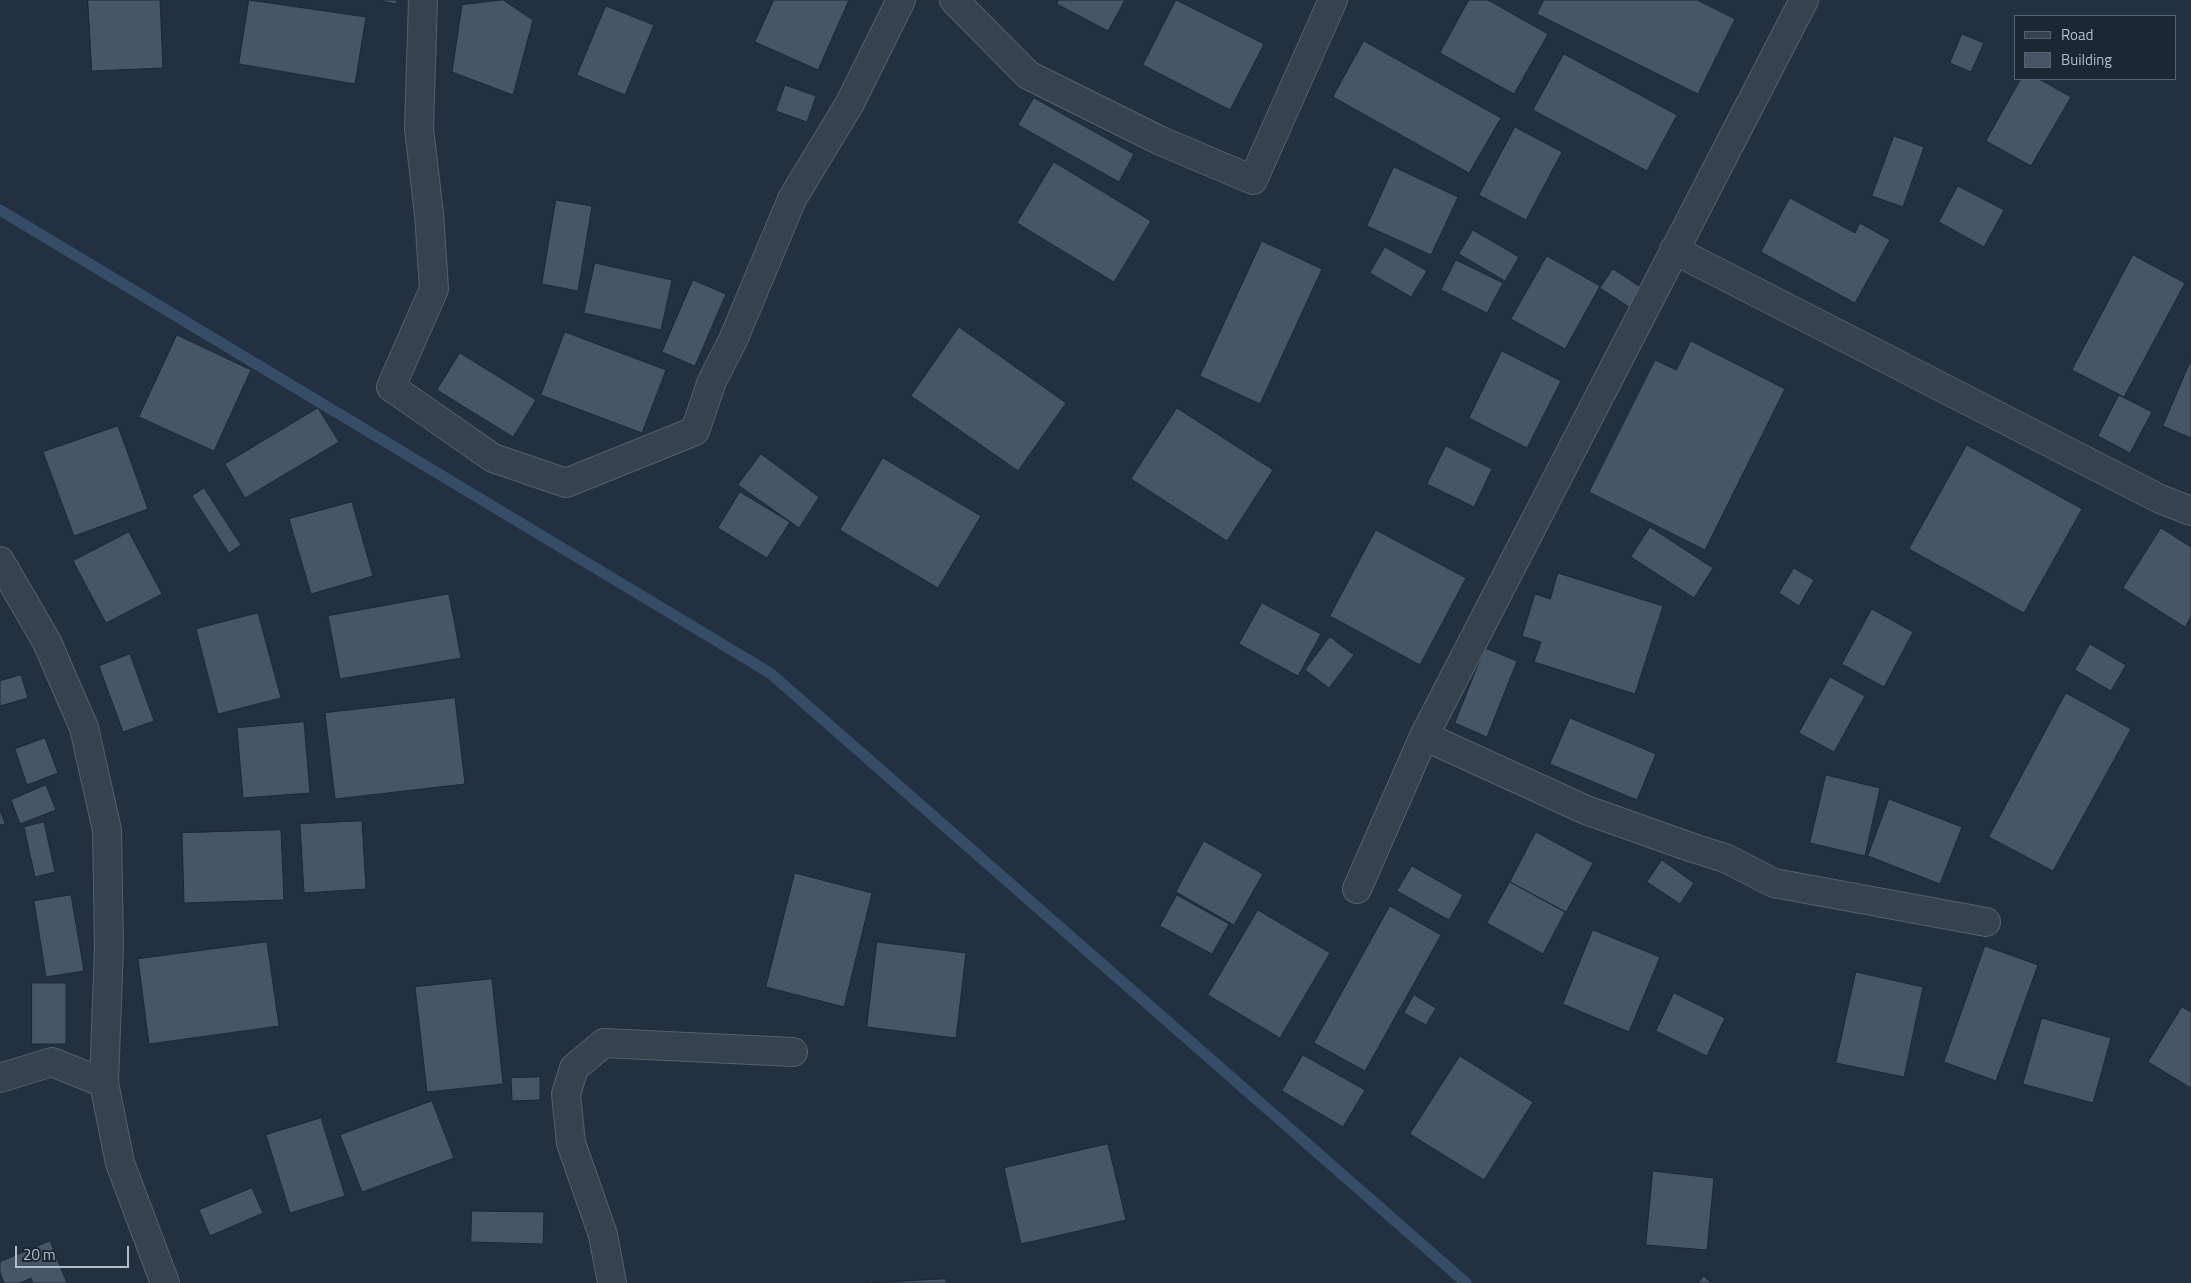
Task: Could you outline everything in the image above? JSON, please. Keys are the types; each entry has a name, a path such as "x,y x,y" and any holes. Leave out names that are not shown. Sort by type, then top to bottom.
{"street":[{"path":"423,0 419,129 429,214 434,289 391,387 493,458 566,483 630,455 695,431 712,381 733,340 792,199 850,104 902,0"},
{"path":"954,0 1028,75 1161,141 1253,180 1333,0"},
{"path":"1358,889 1424,736 1804,0"},
{"path":"1674,250 2160,499 2191,512"},
{"path":"2,569 47,642 84,728 107,830 109,947 104,1083 120,1163 165,1283"},
{"path":"1424,736 1586,810 1725,858 1774,883 1986,922"},
{"path":"612,1283 603,1235 571,1143 566,1094 574,1068 604,1043 793,1052"},
{"path":"0,1078 52,1062 104,1083"}],"building":[{"path":"88,0 160,0 163,68 92,71"},
{"path":"249,0 366,17 355,84 239,64"},
{"path":"378,0 397,0 396,4"},
{"path":"503,0 533,20 513,95 452,72 462,5"},
{"path":"774,0 849,0 818,70 755,42"},
{"path":"1059,0 1125,0 1108,31 1057,4"},
{"path":"1176,0 1264,44 1230,110 1143,65"},
{"path":"1469,0 1488,0 1548,34 1514,94 1440,53"},
{"path":"1544,0 1697,0 1735,19 1698,94 1537,14"},
{"path":"606,6 654,25 625,95 577,75"},
{"path":"1962,34 1984,43 1971,72 1950,63"},
{"path":"1364,41 1501,118 1469,173 1333,97"},
{"path":"1564,54 1677,115 1647,171 1533,110"},
{"path":"2020,80 2041,80 2071,97 2031,166 1986,141"},
{"path":"785,85 816,96 807,122 776,111"},
{"path":"1034,98 1134,154 1119,182 1018,125"},
{"path":"1515,127 1562,152 1526,220 1479,195"},
{"path":"1894,136 1924,147 1903,207 1872,196"},
{"path":"1054,162 1151,221 1114,282 1017,223"},
{"path":"1394,167 1458,197 1431,255 1367,226"},
{"path":"1958,186 2004,210 1984,247 1939,222"},
{"path":"1790,198 1855,233 1860,223 1890,240 1855,303 1761,252"},
{"path":"556,200 592,206 578,291 542,284"},
{"path":"1473,230 1519,257 1505,281 1459,254"},
{"path":"1262,241 1322,269 1260,404 1200,376"},
{"path":"1385,247 1427,271 1411,297 1370,273"},
{"path":"2133,255 2185,283 2124,397 2072,370"},
{"path":"1547,256 1600,286 1565,349 1511,319"},
{"path":"1456,260 1503,283 1487,313 1441,290"},
{"path":"595,263 672,280 661,330 584,313"},
{"path":"1613,269 1642,288 1629,307 1600,288"},
{"path":"693,280 726,294 695,366 662,352"},
{"path":"959,327 1066,403 1018,471 911,396"},
{"path":"565,332 666,370 642,433 541,395"},
{"path":"177,335 251,370 214,451 139,417"},
{"path":"1691,341 1785,389 1705,550 1589,492 1655,360 1676,370"},
{"path":"1502,351 1561,381 1527,448 1469,418"},
{"path":"460,353 536,400 513,437 437,390"},
{"path":"2191,360 2191,438 2163,426"},
{"path":"2119,395 2152,412 2130,453 2098,436"},
{"path":"318,408 339,442 245,498 225,464"},
{"path":"1177,408 1273,470 1227,541 1131,479"},
{"path":"118,426 148,509 74,536 43,452"},
{"path":"1967,445 2082,509 2024,613 1909,549"},
{"path":"1446,446 1492,469 1474,507 1427,484"},
{"path":"761,454 819,497 799,528 738,485"},
{"path":"883,458 981,516 938,588 840,530"},
{"path":"204,488 241,545 229,553 192,496"},
{"path":"740,492 790,522 767,558 718,528"},
{"path":"352,502 373,576 311,594 289,519"},
{"path":"1650,527 1713,568 1694,598 1631,557"},
{"path":"2161,528 2191,547 2191,617 2185,627 2123,588"},
{"path":"1376,530 1466,578 1420,665 1330,616"},
{"path":"129,532 162,594 106,623 73,561"},
{"path":"1794,568 1814,580 1799,606 1779,593"},
{"path":"1558,573 1663,606 1635,694 1534,662 1541,642 1522,636 1535,594 1550,599"},
{"path":"449,594 461,658 340,679 328,616"},
{"path":"1262,603 1321,634 1298,676 1239,644"},
{"path":"1872,609 1913,632 1884,687 1842,664"},
{"path":"258,613 281,698 218,714 196,629"},
{"path":"1330,637 1354,655 1329,688 1305,670"},
{"path":"2090,644 2126,665 2111,691 2075,670"},
{"path":"1485,648 1517,661 1487,737 1455,723"},
{"path":"130,654 154,721 123,732 99,666"},
{"path":"21,675 28,698 0,706 0,681"},
{"path":"1830,677 1865,696 1834,752 1799,733"},
{"path":"2066,693 2131,729 2053,871 1989,837"},
{"path":"455,698 465,784 335,799 325,713"},
{"path":"1570,718 1656,754 1637,800 1550,764"},
{"path":"304,722 310,793 243,798 237,728"},
{"path":"45,738 58,773 27,785 15,749"},
{"path":"1826,775 1880,788 1865,856 1810,843"},
{"path":"46,785 56,810 20,824 11,800"},
{"path":"1889,799 1962,827 1940,884 1868,856"},
{"path":"0,809 5,824 0,825"},
{"path":"362,821 366,889 304,893 300,824"},
{"path":"44,822 55,872 35,877 24,827"},
{"path":"281,830 284,900 184,903 182,833"},
{"path":"1536,832 1593,863 1566,912 1510,882"},
{"path":"1204,841 1263,874 1234,925 1176,892"},
{"path":"1662,860 1694,883 1680,904 1647,882"},
{"path":"1412,866 1463,895 1449,920 1397,891"},
{"path":"795,873 872,893 844,1007 766,987"},
{"path":"1510,882 1565,912 1543,954 1487,923"},
{"path":"71,895 84,971 46,977 34,901"},
{"path":"1177,895 1229,924 1212,954 1160,926"},
{"path":"1390,906 1441,935 1365,1071 1314,1043"},
{"path":"1258,910 1330,953 1280,1038 1208,995"},
{"path":"1593,930 1660,957 1629,1032 1563,1004"},
{"path":"267,942 279,1026 149,1044 138,959"},
{"path":"877,942 966,953 956,1038 867,1027"},
{"path":"1985,946 2038,965 1996,1081 1944,1062"},
{"path":"1856,972 1923,987 1904,1077 1836,1063"},
{"path":"492,979 503,1084 427,1092 415,987"},
{"path":"32,983 66,983 66,1044 32,1044"},
{"path":"1674,993 1725,1018 1707,1056 1656,1031"},
{"path":"1414,995 1436,1008 1426,1025 1404,1013"},
{"path":"2182,1007 2191,1012 2191,1088 2148,1062"},
{"path":"2042,1018 2111,1038 2093,1103 2023,1084"},
{"path":"1303,1055 1365,1090 1343,1127 1282,1091"},
{"path":"1460,1056 1533,1102 1484,1180 1410,1134"},
{"path":"540,1077 540,1100 512,1101 511,1078"},
{"path":"432,1101 454,1158 362,1192 340,1135"},
{"path":"321,1118 345,1196 290,1213 266,1135"},
{"path":"1108,1144 1126,1220 1021,1244 1004,1168"},
{"path":"1653,1171 1714,1178 1707,1250 1646,1245"},
{"path":"252,1188 263,1213 210,1236 199,1210"},
{"path":"472,1211 544,1212 543,1244 471,1242"},
{"path":"50,1241 67,1283 33,1283 31,1278 20,1283 4,1283 0,1272 0,1262"},
{"path":"1704,1276 1711,1283 1698,1283"},
{"path":"946,1279 946,1283 868,1283"}],"waterway":[{"path":"0,210 770,673 1466,1283"}]}
